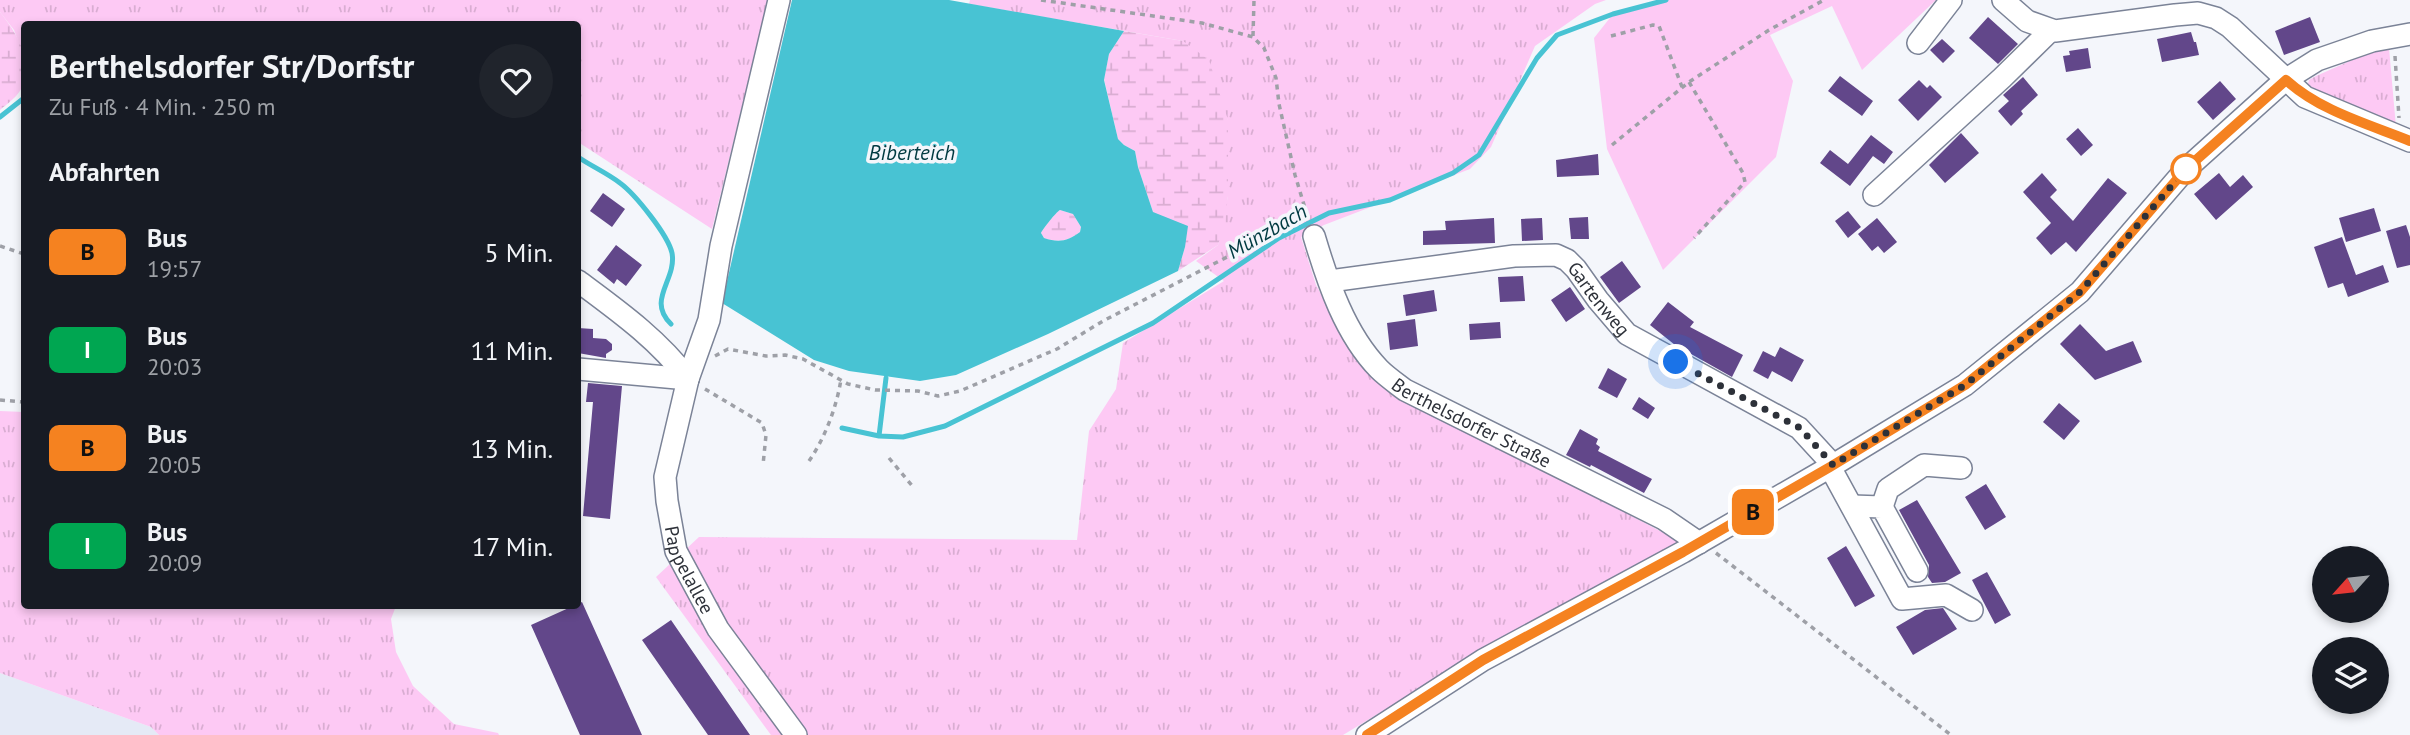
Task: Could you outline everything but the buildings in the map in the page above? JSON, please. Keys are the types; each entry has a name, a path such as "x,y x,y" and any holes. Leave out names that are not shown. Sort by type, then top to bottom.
{"street":[{"name":"Pappelallee","path":"779,0 721,246 709,320 690,372 665,477 676,551 718,629 796,735"},
{"path":"1918,43 1951,0"},
{"path":"2003,0 2027,21 2051,30 2068,31 2198,13 2216,18 2230,27 2305,97 2405,139"},
{"path":"1874,195 2051,30"},
{"path":"1367,735 1483,660 1699,543 1965,385 2080,292 2186,169 2286,80 2317,60 2372,41 2402,35"},
{"name":"Berthelsdorfer Straße","path":"1314,236 1341,313 1359,344 1380,370 1405,390 1664,519 1699,543"},
{"name":"Gartenweg","path":"1330,281 1514,256 1561,257 1576,269 1627,334 1800,428 1832,466 1902,599 1946,595 1972,610"},
{"path":"581,283 690,372"},
{"path":"581,369 690,372"},
{"path":"1917,571 1882,507 1888,489 1924,465 1961,468"},
{"path":"1852,506 1882,507"}],"path":[{"path":"763,465 766,435 762,423 690,372 728,349 756,355 785,355 803,359 848,384 875,390 918,391 939,397 960,391 1057,349 1103,321 1164,292 1260,240 1308,219 1295,175 1276,78 1264,48 1253,37 1202,23 1041,0"},
{"path":"1253,37 1254,0"},
{"path":"1612,145 1689,82 1769,30 1824,0"},
{"path":"1611,36 1653,24 1659,26 1682,87"},
{"path":"2402,35 2405,139"},
{"path":"1689,82 1743,173 1745,182 1694,238"},
{"path":"0,246 21,253"},
{"path":"809,461 818,447 838,395 841,379"},
{"path":"0,400 21,402"},
{"path":"889,458 914,488"},
{"path":"1699,543 1713,550 1951,735"}],"shaded area":[{"path":"0,673 151,727 159,735 0,735"}],"green space":[{"path":"0,0 768,0 712,229 581,144 581,21 21,21 21,49 14,30 0,12"},
{"path":"970,0 1606,0 1595,4 1535,46 1491,147 1470,169 1324,225 1301,237 1316,285 1353,351 1400,394 1681,542 1457,666 1343,735 771,735 656,577 699,537 1077,540 1089,431 1116,389 1123,343 1224,281 1196,261 1218,245 1228,196 1228,120 1183,41 969,4"},
{"path":"1666,0 1936,0 1862,70 1832,6 1770,35 1793,81 1776,157 1663,270 1607,149 1594,38 1613,14"},
{"path":"0,12 21,46 21,89 0,110"},
{"path":"1124,31 1183,41 1209,60 1228,120 1228,196 1218,245 1178,271 1185,247 1153,212 1135,151 1118,139 1104,79 1109,54"},
{"path":"2389,48 2396,127 2307,87 2309,80 2316,76 2366,54"},
{"path":"1060,210 1073,214 1081,227 1080,232 1063,240 1044,238 1041,233"},
{"path":"0,411 21,412 21,609 395,609 391,619 396,652 413,686 454,724 499,735 159,735 151,727 0,673"}],"water":[{"name":"Biberteich","path":"792,0 949,0 1124,31 1109,54 1104,80 1118,139 1135,151 1153,212 1188,226 1178,271 956,375 920,381 849,371 814,360 722,303","holes":["1058,211 1073,214 1081,227 1080,232 1063,240 1044,238 1041,233"]}],"waterway":[{"name":"Münzbach","path":"842,428 879,436 903,437 945,426 1153,323 1279,238 1329,213 1390,200 1453,173 1479,155 1537,58 1557,35 1613,14 1666,0"},
{"name":"Münzbach","path":"0,117 21,100"},
{"name":"Münzbach","path":"581,159 626,188 650,215 669,245 672,263 661,307 671,324"},
{"path":"879,436 886,378"}],"bus line":[{"name":"B","path":"1367,735 1483,660 1683,552 1965,385 2080,292 2186,169 2286,80 2305,97 2410,141"}],"route":[{"path":"1676,362 1800,428 1833,465 1965,385 2080,292 2186,169"}]}
